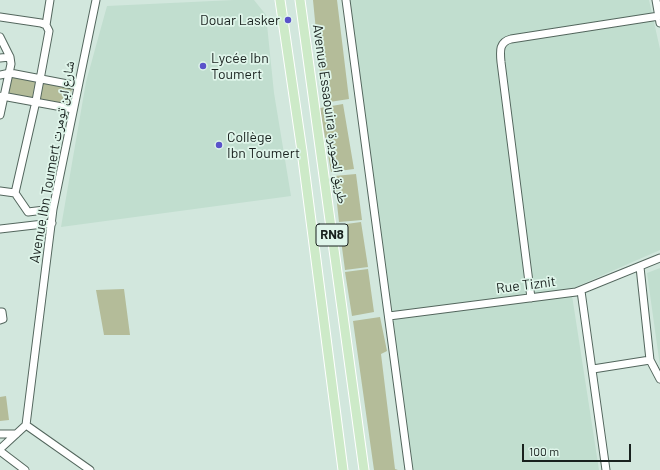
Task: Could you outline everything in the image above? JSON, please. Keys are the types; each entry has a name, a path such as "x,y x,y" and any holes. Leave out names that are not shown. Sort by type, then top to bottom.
{"main road":[{"name":"RN8","path":"280,0 302,151 343,470"},
{"name":"Avenue Essaouira طريق الصويرة","path":"300,0 364,470"}],"street":[{"path":"50,0 46,25 49,31 36,101 15,193 28,212 54,209"},
{"name":"Avenue Ibn Toumert شارع ابن تومرت","path":"26,425 54,209 96,0"},
{"path":"346,0 409,470"},
{"path":"531,298 501,62 501,46 506,40 511,39 659,20 656,0"},
{"path":"0,16 46,25"},
{"path":"0,39 10,57 10,73 3,96 0,115"},
{"path":"0,58 10,57"},
{"path":"0,75 10,73 78,86"},
{"path":"3,96 73,109"},
{"path":"0,191 15,193"},
{"path":"0,229 52,223"},
{"name":"Rue Tiznit","path":"389,316 581,291 660,258"},
{"path":"640,267 650,360 660,379"},
{"path":"581,291 606,470"},
{"path":"0,312 2,312 3,319 0,320"},
{"path":"592,369 650,360"},
{"path":"25,470 0,450 26,425 90,470"},
{"path":"0,434 16,434"}],"shaded area":[{"path":"254,0 266,15 274,93 291,196 61,227 86,82 107,6"},
{"path":"313,0 337,0 349,99 323,103"},
{"path":"349,0 649,0 660,49 660,250 571,289 599,470 412,470"},
{"path":"12,77 37,81 36,99 9,93"},
{"path":"43,82 72,89 68,105 40,99"},
{"path":"343,104 354,169 331,172 320,108"},
{"path":"356,174 362,220 339,222 334,176"},
{"path":"361,222 368,267 345,270 339,225"},
{"path":"660,268 660,366 647,273"},
{"path":"368,269 374,312 352,316 345,272"},
{"path":"124,289 130,335 104,335 96,290"},
{"path":"380,317 387,351 381,354 395,469 398,470 374,470 353,321"},
{"path":"6,396 9,420 0,421 0,397"}],"place":[{"name":"Douar Lasker","path":"288,20"},
{"name":"Lycée Ibn Toumert","path":"203,66"},
{"name":"Collège Ibn Toumert","path":"219,145"}]}
